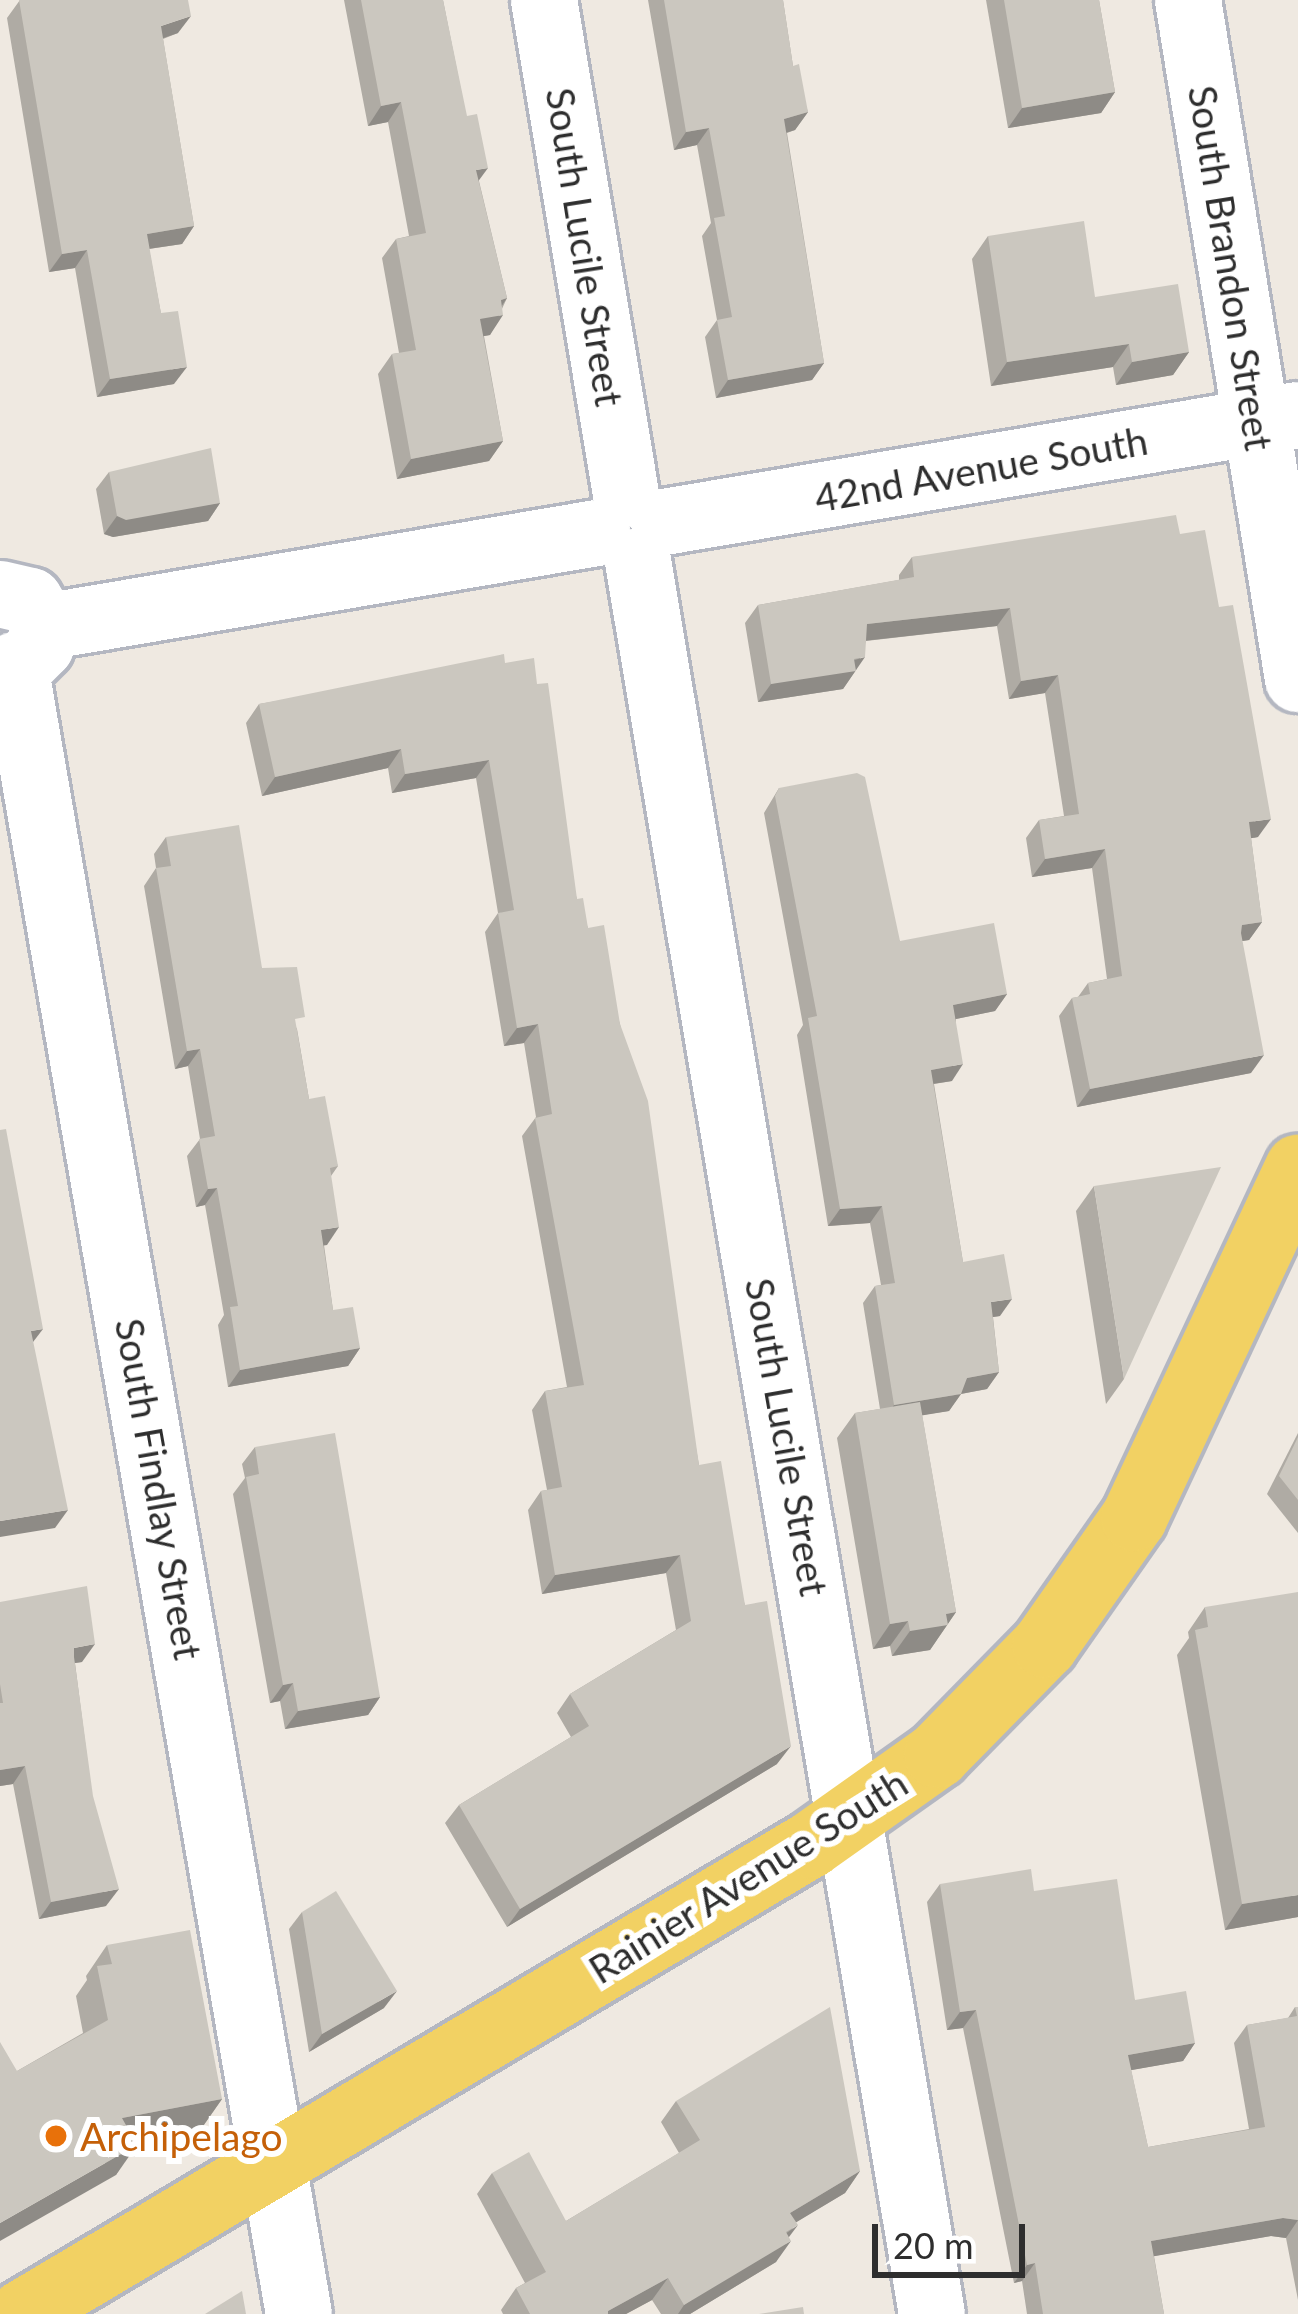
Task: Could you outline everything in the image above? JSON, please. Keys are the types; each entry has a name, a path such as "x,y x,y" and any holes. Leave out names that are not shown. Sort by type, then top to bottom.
{"main road":[{"name":"Rainier Avenue South","path":"21,2314 852,1818 993,1703 1092,1584 1170,1450 1298,1168"}],"street":[{"name":"South Lucile Street","path":"544,0 932,2314"},
{"name":"South Brandon Street","path":"1188,0 1277,419 1298,679"},
{"name":"42nd Avenue South","path":"11,618 631,527 1277,419"},
{"name":"South Findlay Street","path":"11,618 299,2314"}],"building":[{"path":"19,0 188,0 191,16 161,26 194,226 147,234 161,313 178,311 187,367 110,379 87,250 62,254"},
{"path":"361,0 443,0 467,116 477,114 488,168 476,170 507,298 501,300 503,315 480,319 503,441 411,459 392,354 416,350 396,239 426,233 401,102 381,106"},
{"path":"664,0 783,0 793,66 799,64 808,112 784,119 824,363 728,380 717,320 732,317 714,218 725,216 709,128 686,132"},
{"path":"1004,0 1099,0 1115,92 1022,108"},
{"path":"1084,221 1095,297 1178,284 1189,352 1132,362 1129,344 1007,362 988,236"},
{"path":"211,448 220,503 126,520 117,516 109,472"},
{"path":"1176,515 1180,534 1205,530 1219,607 1233,605 1271,819 1249,822 1262,922 1242,925 1241,933 1264,1055 1090,1089 1072,998 1090,994 1088,983 1122,976 1105,849 1045,859 1039,820 1079,814 1058,675 1021,681 1010,608 867,624 865,657 854,659 856,671 771,684 758,605 914,577 912,557"},
{"path":"504,654 505,663 534,658 537,684 548,683 577,899 583,898 588,928 604,925 620,1024 648,1101 699,1465 721,1461 745,1605 767,1601 791,1746 520,1909 459,1805 589,1726 570,1694 691,1621 680,1555 555,1575 541,1491 562,1487 545,1391 584,1385 535,1118 552,1114 538,1024 517,1028 498,913 514,910 489,760 405,774 401,749 275,777 259,704"},
{"path":"857,773 865,777 900,941 994,923 1007,994 953,1005 963,1064 931,1070 963,1262 1004,1254 1012,1299 991,1302 999,1372 967,1378 961,1394 894,1405 875,1286 895,1283 882,1206 840,1209 808,1018 817,1016 775,796 779,788"},
{"path":"239,825 262,968 297,967 305,1017 295,1019 309,1099 325,1096 338,1166 330,1168 339,1227 321,1230 333,1310 353,1307 360,1348 240,1370 230,1307 238,1306 217,1188 208,1189 199,1139 215,1136 200,1049 187,1051 156,868 171,866 166,837"},
{"path":"6,1129 43,1329 31,1331 68,1510 0,1521 0,1130"},
{"path":"1221,1167 1124,1379 1094,1186"},
{"path":"920,1402 956,1612 946,1614 948,1625 910,1631 908,1621 890,1624 855,1413"},
{"path":"335,1433 380,1697 298,1711 293,1683 283,1685 246,1477 259,1474 255,1447"},
{"path":"1298,1437 1298,1500 1279,1476"},
{"path":"87,1586 95,1644 74,1648 74,1657 93,1796 119,1889 51,1902 25,1766 0,1770 0,1602"},
{"path":"1298,1592 1298,1895 1242,1904 1195,1630 1208,1627 1205,1607"},
{"path":"1031,1869 1034,1891 1117,1879 1135,2000 1186,1991 1195,2043 1128,2055 1148,2147 1265,2127 1247,2025 1297,2016 1298,2007 1298,2220 1283,2218 1151,2241 1164,2314 1043,2314 1035,2263 1027,2265 976,2010 960,2012 940,1884"},
{"path":"336,1891 397,1991 322,2034 302,1912"},
{"path":"190,1930 222,2099 122,2118 137,2145 0,2223 0,2042 17,2071 108,2020 97,1966 112,1964 107,1945"},
{"path":"830,2007 860,2171 790,2213 798,2225 786,2232 791,2241 684,2305 668,2278 608,2314 530,2314 516,2288 546,2272 492,2173 529,2152 566,2221 700,2140 676,2101"},
{"path":"242,2291 246,2314 205,2314"},
{"path":"803,2307 804,2314 759,2314"}],"place":[{"name":"Archipelago","path":"56,2136"}]}
